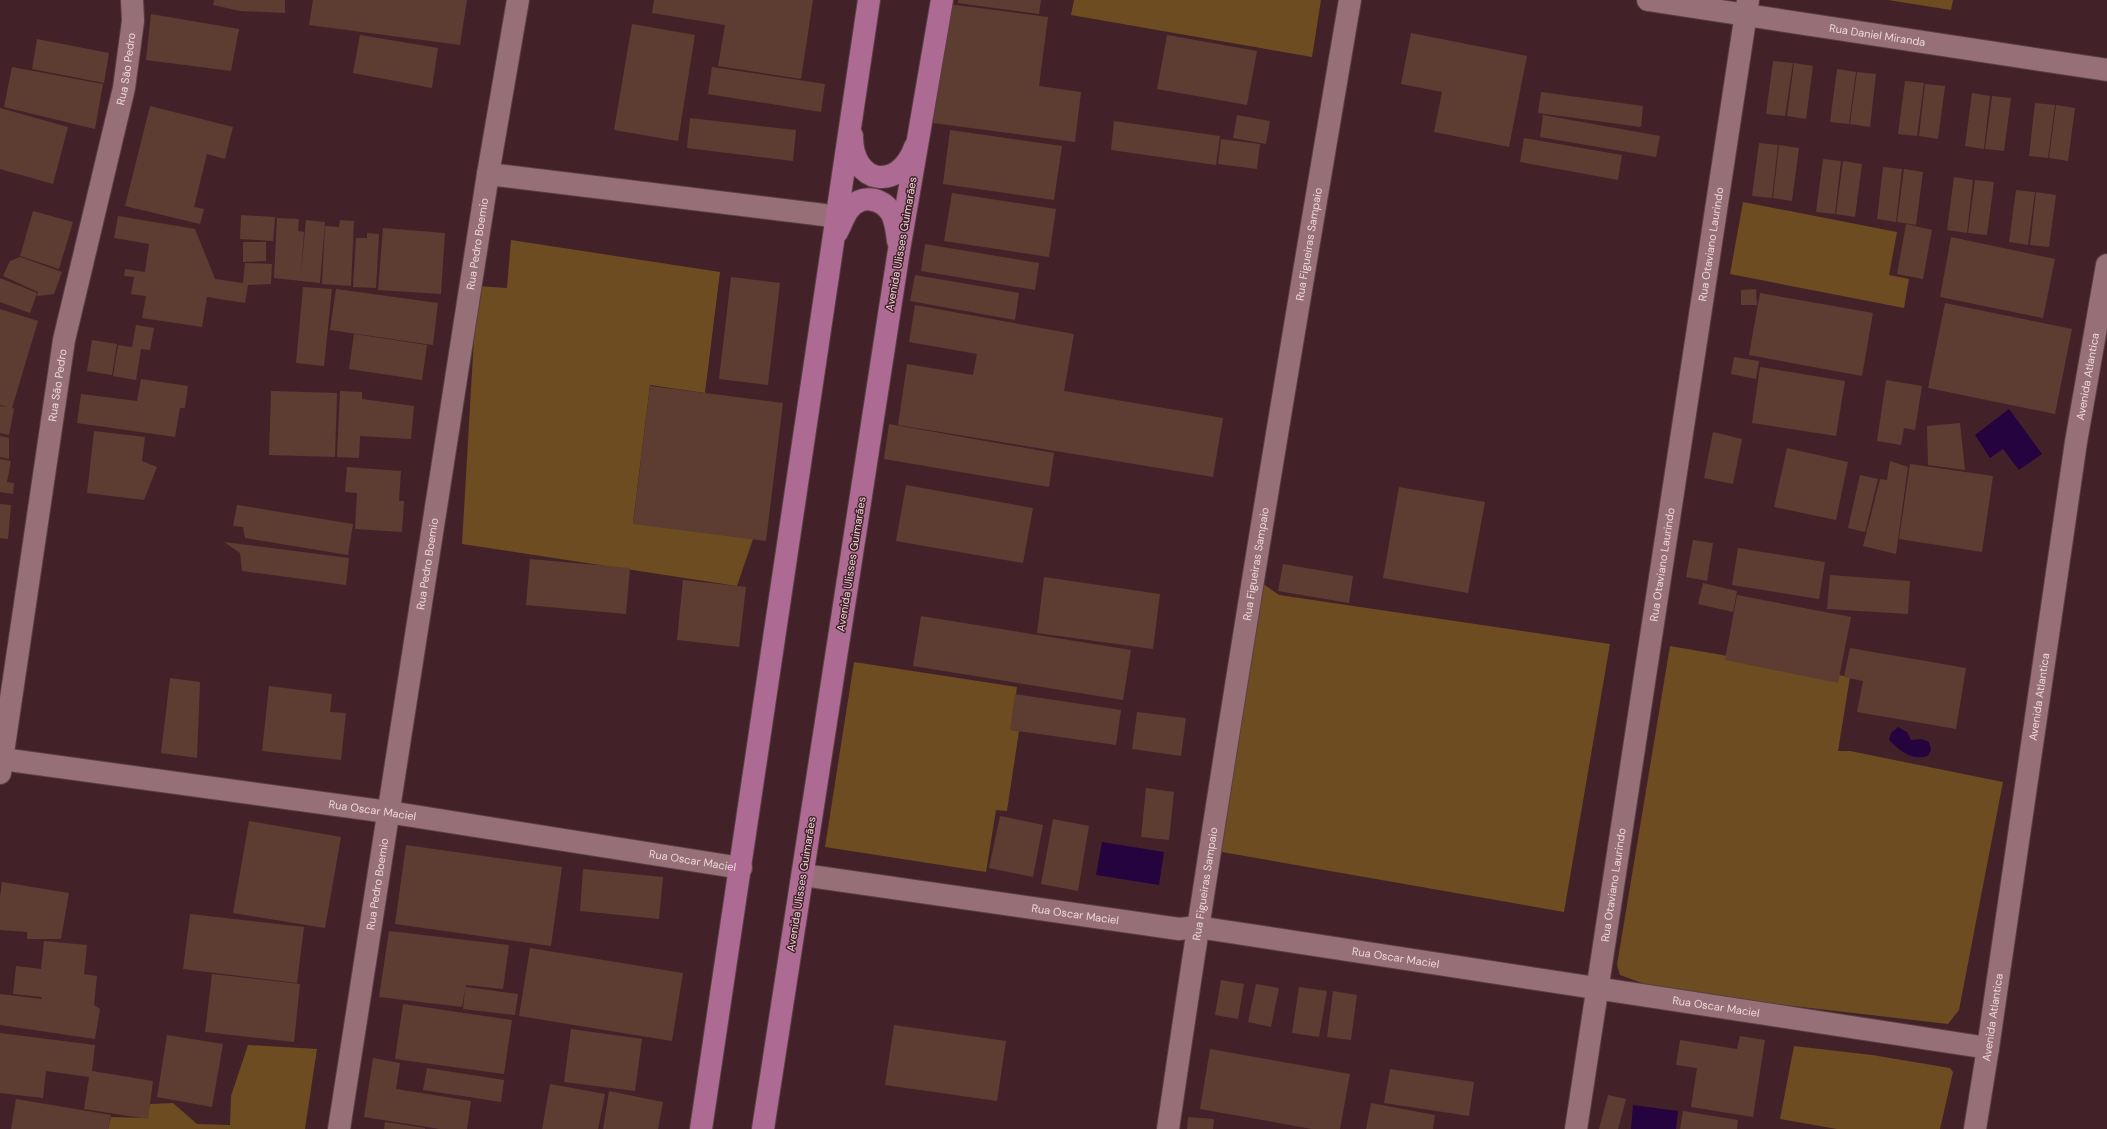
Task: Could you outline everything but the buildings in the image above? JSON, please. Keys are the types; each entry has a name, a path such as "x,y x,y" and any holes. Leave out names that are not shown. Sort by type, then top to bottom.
{"main road":[{"path":"701,1129 741,868 835,218 869,0"},
{"name":"Avenida Ulisses Guimarães","path":"763,1129 899,250 921,130 942,0"},
{"path":"852,106 852,142 857,161 864,172 875,177 888,177 900,169 912,155 921,130"},
{"path":"832,244 848,210 858,201 868,198 883,204 891,214 896,228 899,250"}],"street":[{"name":"Rua São Pedro","path":"1,766 64,340 124,88 133,21 132,0"},
{"name":"Rua Pedro Boemio","path":"340,1129 488,174 518,0"},
{"name":"Rua Figueiras Sampaio","path":"1168,1129 1197,927 1268,483 1350,0"},
{"name":"Rua Daniel Miranda","path":"1648,0 1747,8 2107,70"},
{"name":"Rua Otaviano Laurindo","path":"1576,1129 1596,988 1747,8"},
{"path":"488,174 824,215 835,218"},
{"name":"Avenida Atlantica","path":"1975,1129 2076,442 2107,265"},
{"name":"Rua Oscar Maciel","path":"1,766 388,812 741,868"},
{"name":"Rua Oscar Maciel","path":"803,875 1179,929 1197,927 1988,1048"}],"shaded area":[{"path":"1074,0 1321,0 1312,57 1071,15"},
{"path":"1888,0 1953,0 1951,10"},
{"path":"1743,202 1897,232 1889,275 1909,279 1904,308 1730,274"},
{"path":"511,240 720,272 705,393 650,385 633,523 753,539 737,586 462,544 477,286 507,288"},
{"path":"2009,409 2042,454 2019,470 2003,449 1990,458 1975,435"},
{"path":"1262,583 1279,595 1610,644 1564,912 1216,851"},
{"path":"1670,646 1850,677 1838,751 1850,751 2003,782 1959,1010 1948,1024 1664,991 1620,975 1617,965"},
{"path":"854,662 1017,687 1011,730 1019,731 1007,811 996,810 986,872 825,847"},
{"path":"1898,727 1907,732 1911,740 1922,739 1929,742 1931,750 1928,756 1912,756 1893,744 1889,740 1891,733"},
{"path":"1102,842 1164,852 1159,885 1096,875"},
{"path":"248,1045 317,1049 305,1129 108,1129 111,1117 147,1118 150,1104 173,1103 197,1124 230,1125 231,1096"},
{"path":"1794,1046 1872,1055 1950,1068 1953,1072 1940,1129 1837,1129 1780,1119"},
{"path":"1633,1105 1678,1111 1676,1129 1631,1129"}]}
